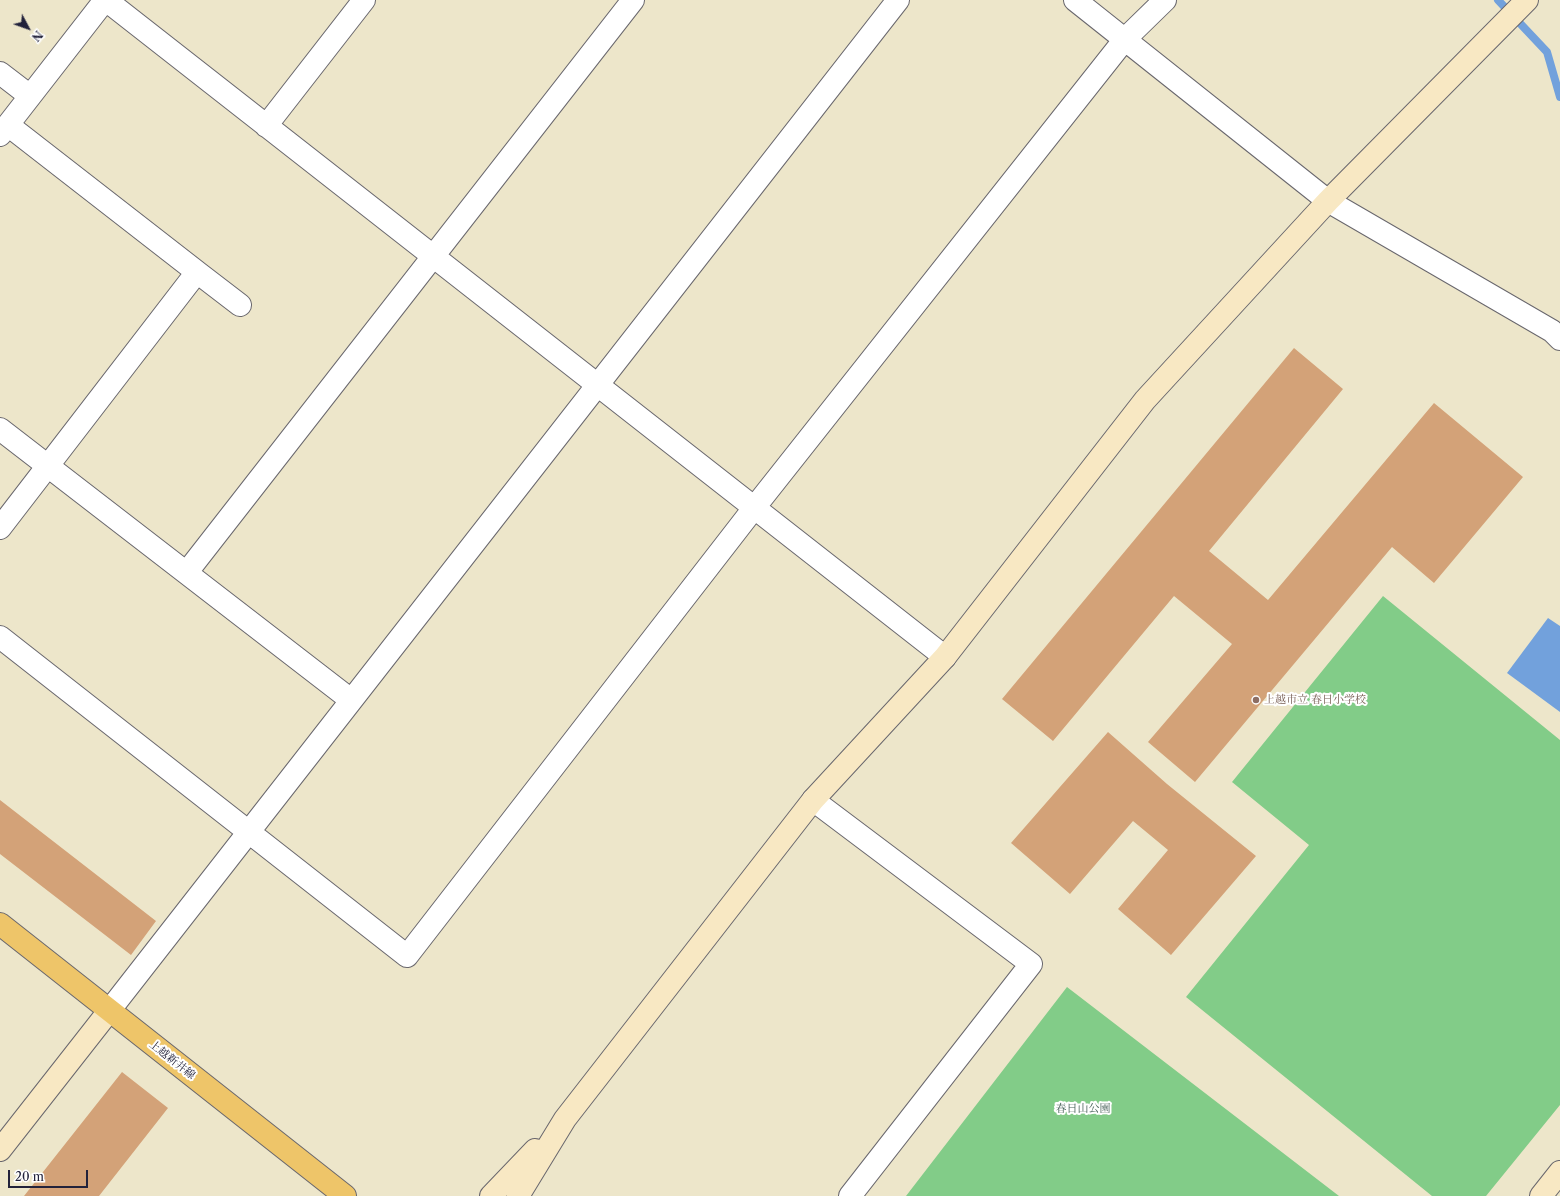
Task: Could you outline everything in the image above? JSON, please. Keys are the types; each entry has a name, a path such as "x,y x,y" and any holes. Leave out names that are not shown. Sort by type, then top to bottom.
{"main road":[{"name":"上越新井線","path":"0,924 345,1196"}],"street":[{"path":"240,306 197,272 4,130 106,0 945,657"},
{"path":"266,126 364,0"},
{"path":"187,572 634,0"},
{"path":"0,1150 898,0"},
{"path":"1075,0 1328,201 1552,331 1560,339"},
{"path":"0,637 407,956 754,508 1125,39 1165,0"},
{"path":"491,1196 565,1119 813,800 945,657 1145,400 1328,201 1527,0"},
{"path":"0,73 30,96"},
{"path":"0,528 197,272"},
{"path":"0,429 351,700"},
{"path":"813,800 1031,964 850,1196"},
{"path":"518,1196 565,1119"},
{"path":"1541,1196 1560,1172"}],"green space":[{"path":"1383,596 1560,740 1560,1105 1486,1196 1432,1196 1186,997 1309,845 1232,782"},
{"name":"春日山公園","path":"1067,987 1339,1196 906,1196"}],"water":[{"path":"1548,618 1560,626 1560,712 1507,673"}],"building":[{"path":"1294,348 1343,389 1209,551 1268,600 1434,403 1523,477 1434,583 1392,547 1195,782 1148,742 1232,644 1174,596 1053,741 1002,699"},
{"path":"1108,732 1167,784 1256,856 1171,955 1118,909 1168,850 1133,821 1070,894 1011,843"},
{"path":"0,800 156,921 131,955 0,854"},
{"path":"122,1072 168,1108 99,1196 24,1196"}],"waterway":[{"path":"1498,0 1547,52 1560,97"}],"place":[{"name":"上越市立 春日小学校","path":"1256,700"}]}
